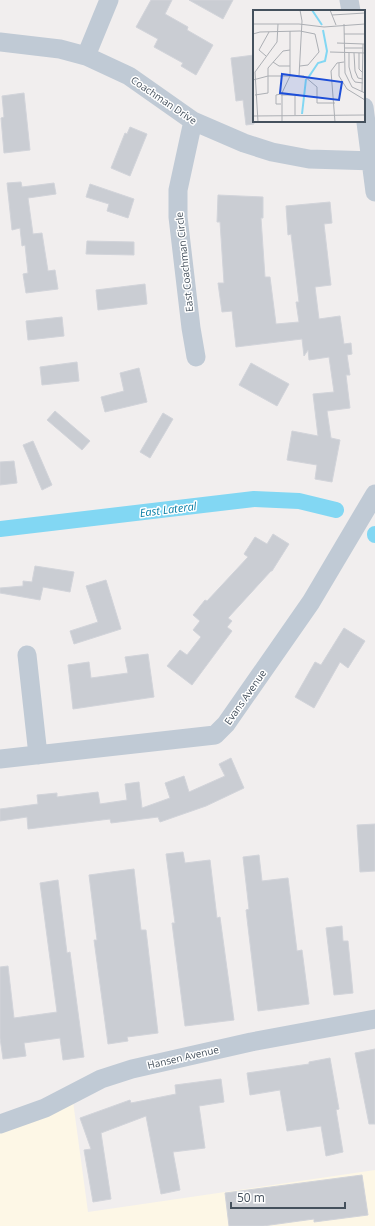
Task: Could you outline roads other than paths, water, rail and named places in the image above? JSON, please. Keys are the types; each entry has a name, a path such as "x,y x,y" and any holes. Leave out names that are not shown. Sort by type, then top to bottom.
{"street":[{"path":"86,56 109,0"},
{"path":"349,0 351,10"},
{"name":"Coachman Drive","path":"0,42 60,49 86,56 129,76 193,120 244,143 272,152 309,159 373,161"},
{"path":"365,113 373,161 375,192"},
{"name":"East Coachman Circle","path":"193,120 178,190 178,217 191,328 196,357"},
{"name":"Evans Avenue","path":"0,759 215,735 226,724 311,602 375,494"},
{"path":"27,654 38,755"},
{"name":"Hansen Avenue","path":"0,1124 45,1108 101,1079 132,1069 250,1042 375,1019"}],"waterway":[{"name":"East Lateral","path":"0,529 254,499 299,501 336,510"}]}
